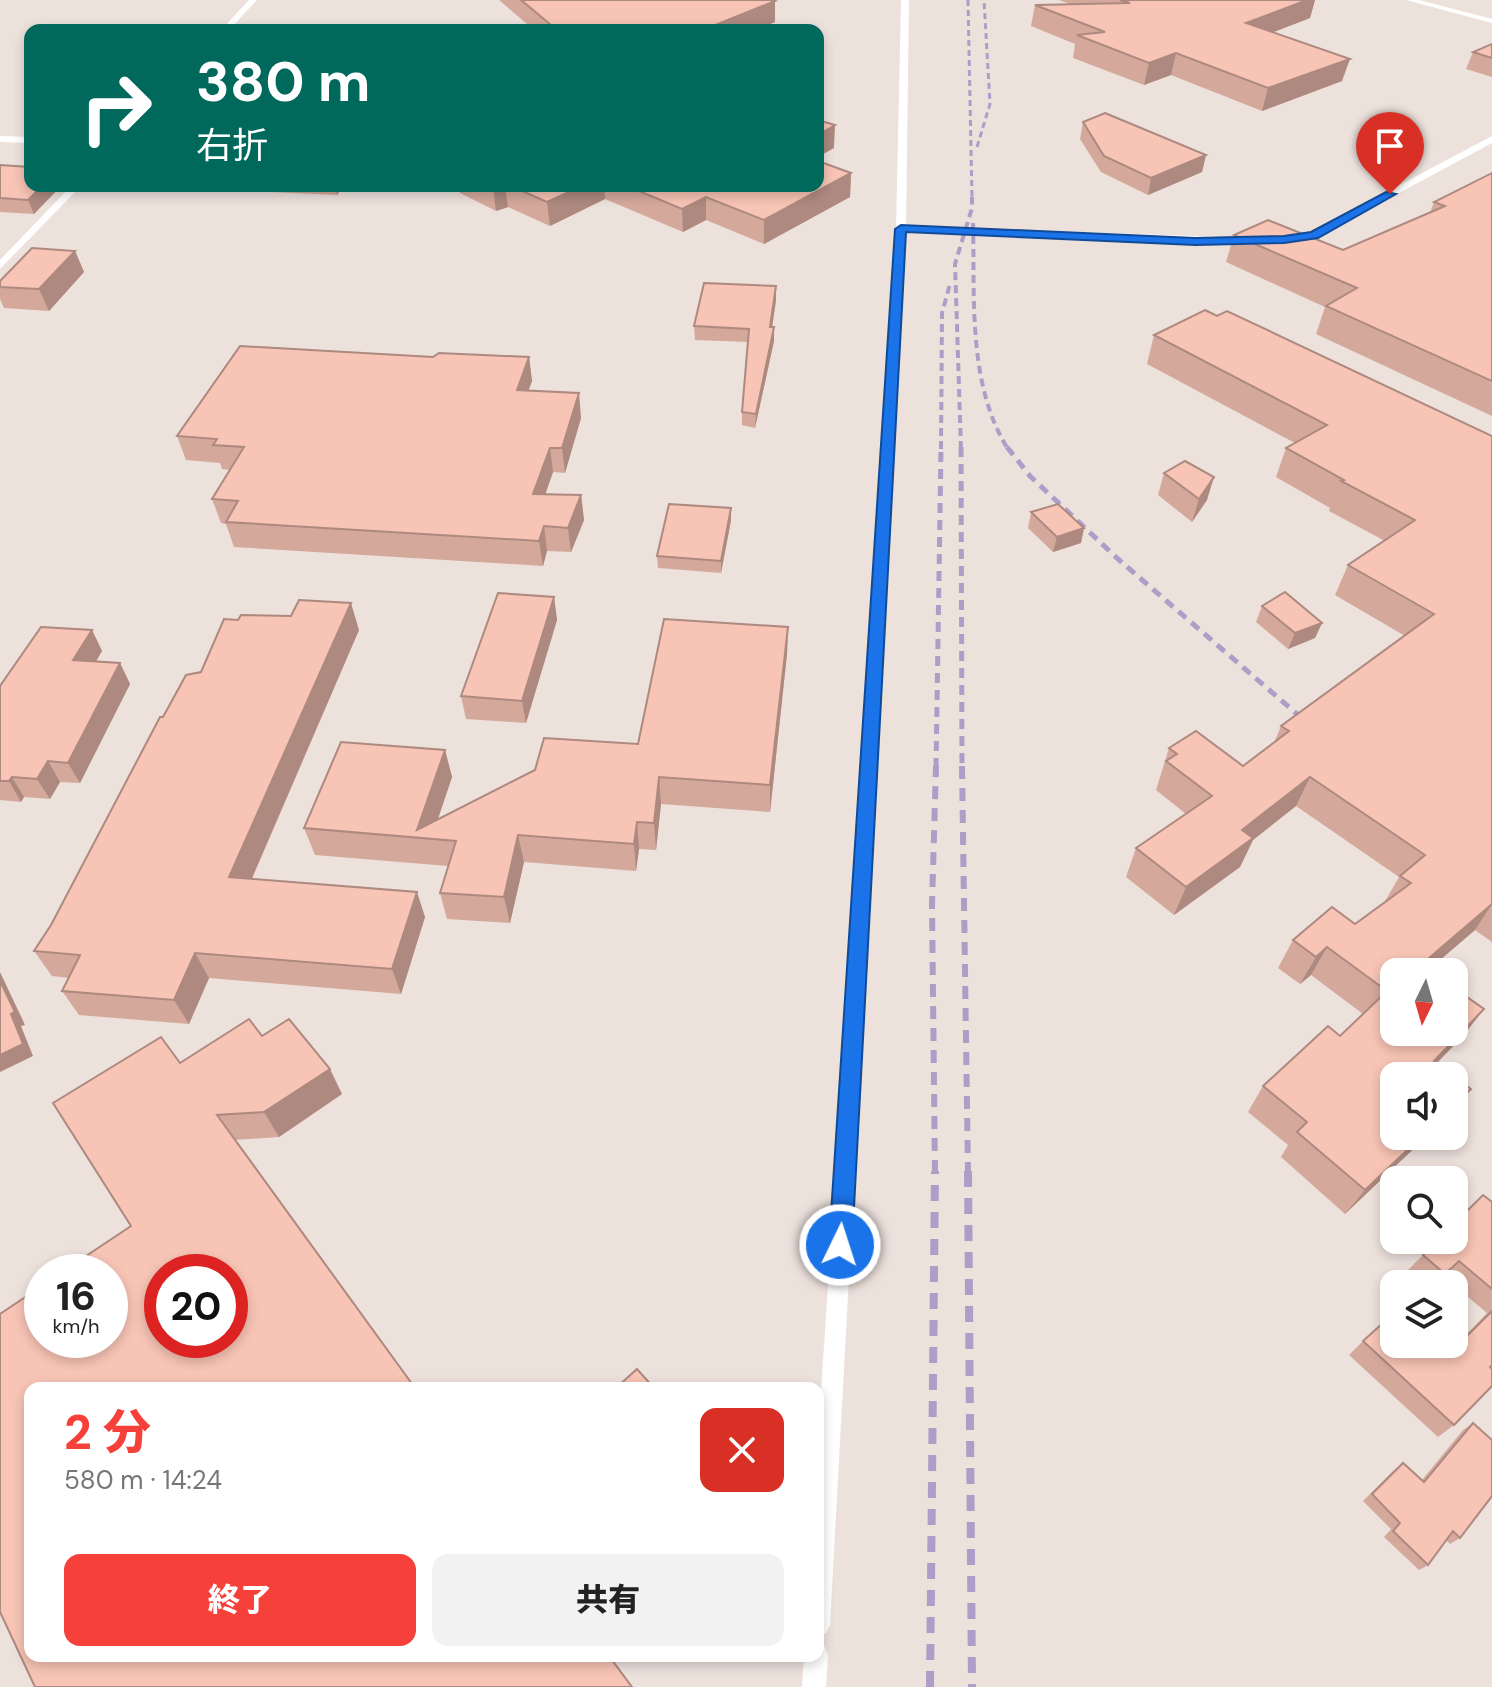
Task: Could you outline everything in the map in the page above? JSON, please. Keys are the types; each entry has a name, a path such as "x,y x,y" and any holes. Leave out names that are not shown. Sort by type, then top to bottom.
{"lane":[{"path":"231,24 253,0"},
{"path":"824,1524 901,229 905,0"},
{"path":"1410,0 1492,21"},
{"path":"0,139 24,140"},
{"path":"1270,240 1314,235 1492,139"},
{"path":"0,266 70,192"},
{"path":"901,229 1195,242 1257,241"},
{"path":"814,1687 816,1662"}],"shaded area":[{"path":"0,0 1492,0 1492,1687 0,1687"}],"building":[{"path":"521,0 775,1 718,24 550,24"},
{"path":"1120,0 1307,0 1246,23 1350,59 1268,88 1176,53 1149,63 1077,35 1105,32 1035,5 1130,3"},
{"path":"1492,44 1492,58 1473,52"},
{"path":"1105,113 1206,155 1151,178 1104,156 1083,122"},
{"path":"824,122 835,125 824,131"},
{"path":"824,163 851,173 824,188"},
{"path":"0,165 24,167 24,192 36,192 28,200 0,198"},
{"path":"1492,173 1492,381 1326,306 1357,288 1234,235 1268,220 1343,250 1445,206 1434,202"},
{"path":"524,192 569,192 547,202"},
{"path":"641,192 816,192 764,220 706,197 682,209"},
{"path":"32,248 75,251 39,289 0,287 0,281"},
{"path":"704,283 776,286 770,327 774,327 756,414 742,412 749,329 694,326"},
{"path":"1205,310 1217,316 1227,311 1492,436 1492,904 1429,958 1380,958 1380,986 1327,947 1316,957 1293,940 1332,907 1355,924 1411,883 1400,876 1425,855 1310,777 1242,830 1253,838 1186,887 1136,848 1212,796 1166,761 1177,754 1169,748 1196,731 1243,766 1289,731 1281,726 1434,614 1348,565 1415,520 1286,448 1327,425 1154,335"},
{"path":"240,346 433,357 439,353 529,357 517,390 579,393 562,448 550,448 533,494 581,495 568,528 544,526 539,541 226,522 238,501 212,499 244,447 213,445 217,439 177,436"},
{"path":"1185,461 1214,477 1199,499 1164,473"},
{"path":"669,504 731,508 721,561 657,556"},
{"path":"1058,504 1084,528 1057,537 1031,512"},
{"path":"1285,592 1322,623 1295,633 1262,606"},
{"path":"498,593 554,597 522,701 461,696"},
{"path":"299,600 351,603 229,877 417,892 392,969 195,953 174,1000 62,991 80,955 34,951 51,925 160,717 163,717 186,675 201,672 224,619 238,620 241,615 291,616"},
{"path":"664,619 788,627 770,785 659,777 654,823 637,822 634,844 518,835 504,897 440,893 456,841 304,828 341,742 445,750 417,830 535,770 544,738 638,744"},
{"path":"41,627 92,630 73,660 120,663 68,763 48,761 37,779 12,777 9,781 0,781 0,686"},
{"path":"0,981 15,1012 11,1014 23,1044 0,1055"},
{"path":"1380,998 1380,1046 1448,1046 1435,1062 1380,1062 1380,1150 1407,1150 1390,1166 1380,1166 1380,1176 1365,1190 1297,1132 1307,1122 1263,1086 1328,1026 1340,1036"},
{"path":"1468,998 1484,1009 1468,1026"},
{"path":"249,1019 262,1036 289,1019 330,1069 264,1112 217,1115 411,1382 24,1382 24,1662 613,1662 632,1687 35,1687 0,1612 0,1314 24,1298 24,1358 128,1358 128,1254 89,1254 131,1226 53,1103 161,1037 180,1063"},
{"path":"1483,1195 1492,1202 1492,1289 1459,1261 1449,1270 1440,1270 1423,1255 1468,1254 1468,1210"},
{"path":"1492,1311 1492,1386 1454,1425 1381,1358 1468,1358 1468,1335"},
{"path":"1380,1326 1380,1357 1363,1341"},
{"path":"637,1369 649,1382 623,1382"},
{"path":"1473,1423 1492,1440 1492,1496 1460,1538 1453,1531 1428,1565 1393,1531 1400,1523 1372,1494 1403,1463 1424,1482"}],"railway":[{"path":"968,0 972,198"},
{"path":"977,147 990,104 984,0"},
{"path":"961,449 955,264 972,208 972,198"},
{"path":"973,223 974,309 979,368 995,424 1008,449"},
{"path":"941,449 942,313 950,284"},
{"path":"936,768 941,447"},
{"path":"961,447 962,768"},
{"path":"1007,447 1030,476 1118,559 1297,714"},
{"path":"935,1172 932,905 936,766"},
{"path":"962,766 968,1173"},
{"path":"968,1171 972,1687"},
{"path":"930,1687 935,1172"}],"route":[{"path":"840,1245 901,229 1243,242 1314,235 1390,194"}]}
